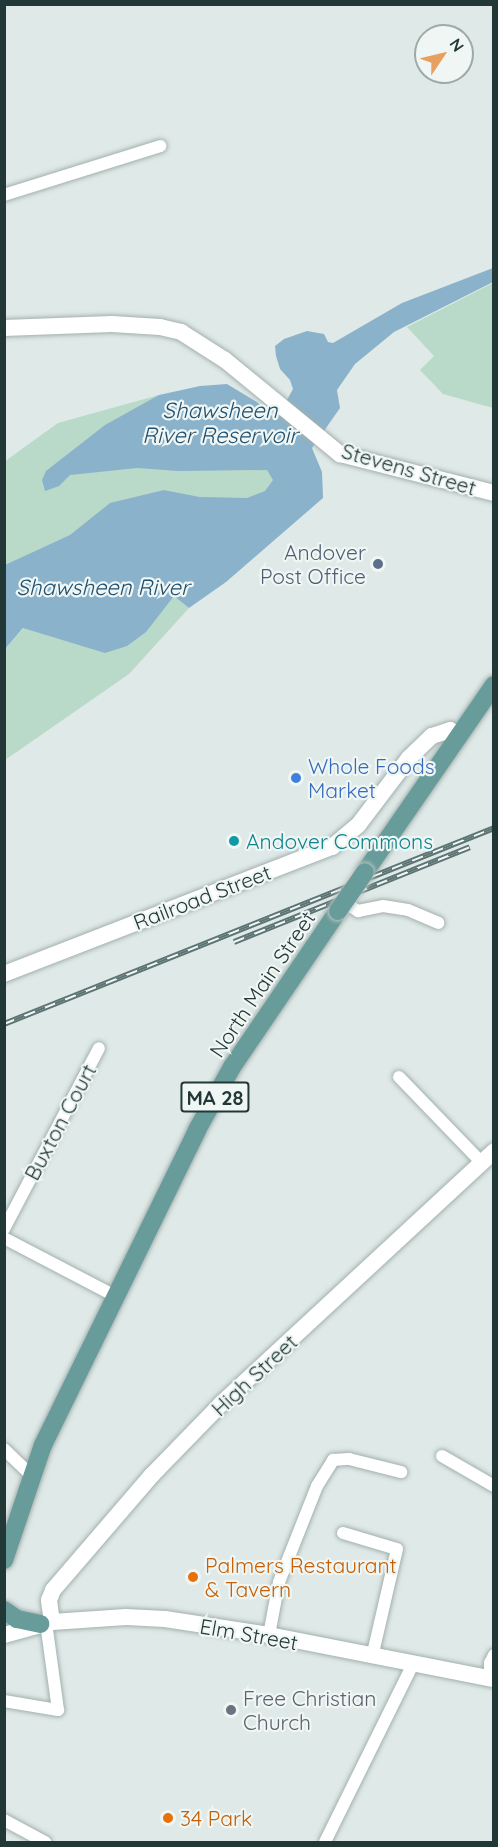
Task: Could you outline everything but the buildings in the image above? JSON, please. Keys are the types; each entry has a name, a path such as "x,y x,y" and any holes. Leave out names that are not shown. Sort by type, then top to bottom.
{"main road":[{"name":"Stevens Street","path":"4,328 112,324 160,327 182,332 225,360 280,408 340,454 494,493"},
{"name":"North Main Street","path":"4,1560 31,1475 75,1377 213,1101 244,1049 494,685"},
{"name":"Railroad Street","path":"4,974 332,847 359,824 409,758 432,736 450,730 459,736"},
{"name":"High Street","path":"46,1623 49,1600 53,1590 154,1473 221,1404 488,1157"},
{"path":"4,1610 16,1619 46,1623"},
{"name":"Elm Street","path":"4,1635 46,1623 145,1618 268,1635 492,1681"}],"street":[{"path":"4,195 160,146"},
{"path":"341,907 358,910 383,906 408,910 438,923"},
{"name":"Buxton Court","path":"4,1228 99,1048"},
{"path":"399,1077 488,1157"},
{"path":"4,1238 115,1296"},
{"path":"4,1449 31,1475"},
{"path":"442,1456 494,1486"},
{"path":"268,1635 279,1582 317,1486 333,1460 349,1459 401,1472"},
{"path":"343,1533 387,1544 397,1550 372,1657"},
{"path":"4,1701 58,1710 46,1623"},
{"path":"492,1681 490,1663 494,1655"},
{"path":"325,1842 413,1664"},
{"path":"4,1820 45,1842"}],"green space":[{"path":"493,283 493,408 443,394 420,370 434,356 407,327"},
{"path":"159,395 140,412 296,479 235,504 164,490 5,603 4,462 58,423"},
{"path":"156,580 189,608 129,674 5,760 5,649 46,603"}],"water":[{"name":"Shawsheen River","path":"493,268 493,282 394,332 355,364 337,390 340,408 312,448 322,472 323,498 226,582 189,608 174,596 146,632 127,646 105,653 23,628 5,649 5,565 70,535 110,503 164,490 200,497 247,498 265,491 273,480 267,470 178,471 137,468 70,475 59,486 45,491 42,480 46,471 105,425 159,395 200,386 227,384 257,402 273,417 282,409 293,389 290,380 280,369 276,356 275,346 284,339 307,331 324,334 328,342 333,343 402,303"}],"railway":[{"path":"4,1024 494,828"},
{"path":"234,942 470,847"}],"place":[{"name":"Andover Post Office","path":"378,564"},
{"name":"Whole Foods Market","path":"296,778"},
{"name":"Andover Commons","path":"234,841"},
{"name":"Palmers Restaurant & Tavern","path":"193,1577"},
{"name":"Free Christian Church","path":"231,1710"},
{"name":"34 Park","path":"168,1818"}],"water label":[{"name":"Shawsheen River Reservoir","path":"220,422"}]}
